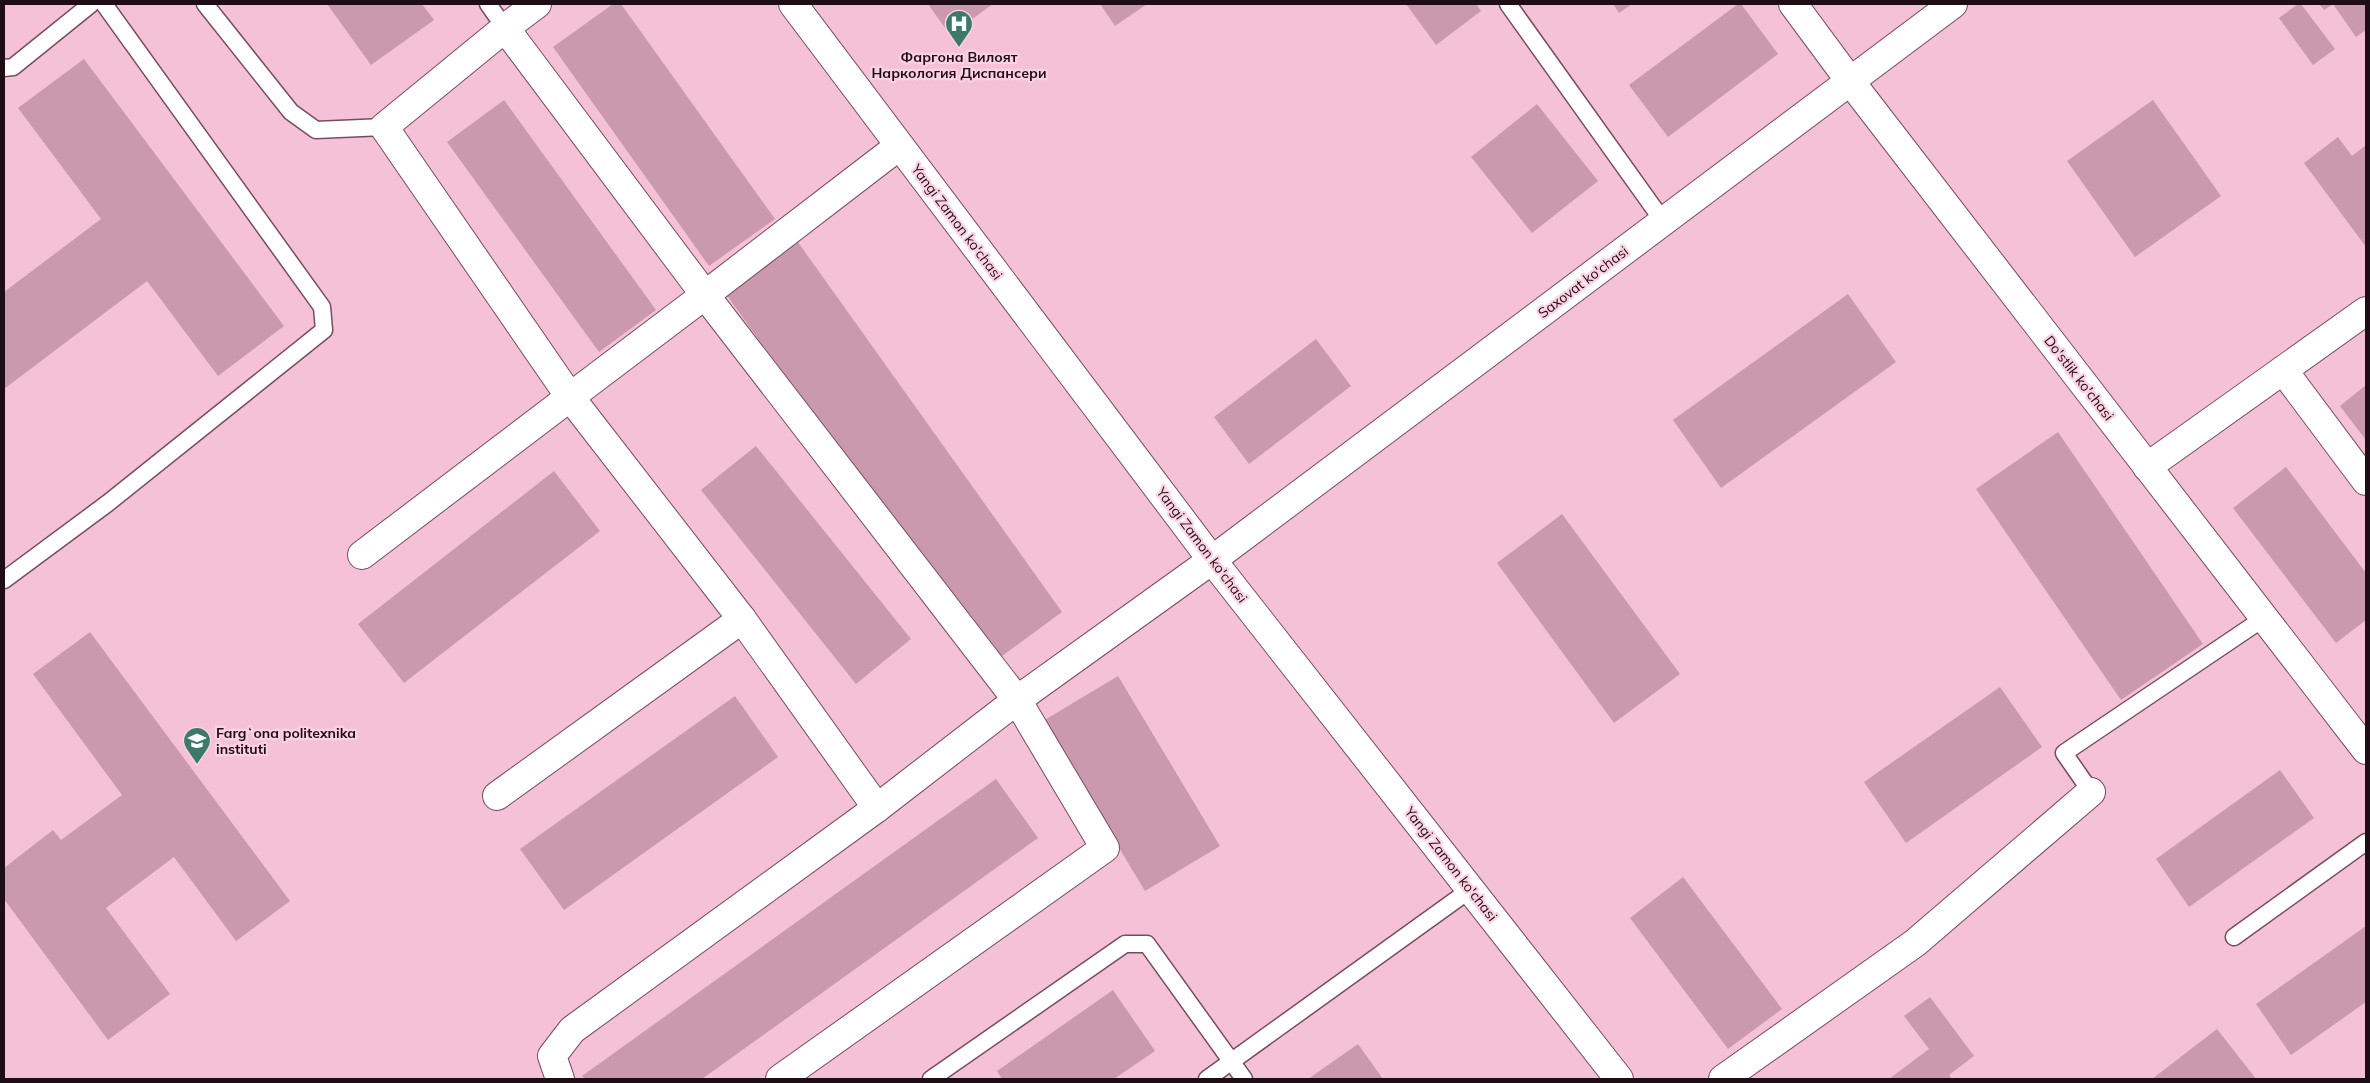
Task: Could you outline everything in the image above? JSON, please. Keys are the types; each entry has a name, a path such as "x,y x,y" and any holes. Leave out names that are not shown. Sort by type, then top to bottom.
{"street":[{"path":"537,4 384,127 570,397 742,619 877,808"},
{"name":"Yangi Zamon ko'chasi","path":"793,4 1212,560 1619,1079"},
{"name":"Do'stlik ko'chasi","path":"1793,4 1850,81 2366,750"},
{"name":"Saxovat ko'chasi","path":"560,1079 552,1056 572,1030 877,808 1017,700 1212,560 1953,4"},
{"path":"505,28 706,295 1017,700 1105,848 780,1079"},
{"path":"362,555 706,295 899,146"},
{"path":"2147,467 2366,311"},
{"path":"2283,370 2366,481"},
{"path":"497,796 742,619"},
{"path":"1722,1079 1915,943 2091,792"}],"lane":[{"path":"4,68 13,67 91,4"},
{"path":"4,580 108,503 324,330 322,307 104,4"},
{"path":"205,4 291,112 316,130 384,127"},
{"path":"488,4 505,28"},
{"path":"1508,4 1663,221"},
{"path":"2091,792 2064,753 2264,618"},
{"path":"2234,937 2366,842"},
{"path":"1208,1079 1471,889"},
{"path":"931,1079 1125,944 1147,944 1244,1079"}],"building":[{"path":"327,4 422,4 434,20 371,65"},
{"path":"613,4 621,4 775,219 709,266 553,47"},
{"path":"928,4 993,4 950,35"},
{"path":"1100,4 1147,4 1115,26"},
{"path":"1406,4 1476,4 1481,11 1436,45"},
{"path":"1613,4 1632,4 1619,13"},
{"path":"1738,4 1741,4 1778,54 1668,137 1629,85"},
{"path":"2298,4 2301,4 2335,49 2313,65 2279,18"},
{"path":"2319,4 2333,4 2324,10"},
{"path":"2333,4 2366,4 2366,30 2356,37"},
{"path":"84,59 284,326 218,376 147,281 4,389 4,292 101,219 18,108"},
{"path":"504,100 656,310 599,352 447,142"},
{"path":"2153,100 2221,196 2135,257 2067,161"},
{"path":"1537,104 1598,181 1532,233 1471,157"},
{"path":"2338,137 2352,156 2366,145 2366,247 2304,163"},
{"path":"795,238 1062,612 991,664 723,290"},
{"path":"1848,294 1896,362 1721,488 1673,420"},
{"path":"1316,339 1351,386 1249,464 1214,417"},
{"path":"2366,385 2366,440 2340,406"},
{"path":"2058,432 2203,644 2121,700 1976,489"},
{"path":"756,446 911,639 856,684 701,490"},
{"path":"2286,467 2366,573 2366,620 2336,643 2233,508"},
{"path":"554,471 600,531 404,683 358,624"},
{"path":"1562,514 1680,674 1614,723 1497,563"},
{"path":"90,632 290,901 236,941 174,857 106,908 170,994 108,1040 4,899 4,868 53,830 61,840 122,795 33,674"},
{"path":"1118,676 1220,846 1145,891 1043,721"},
{"path":"2000,687 2042,747 1906,843 1864,782"},
{"path":"735,696 778,757 564,910 520,849"},
{"path":"2280,770 2314,818 2189,907 2156,859"},
{"path":"996,779 1038,838 702,1079 585,1079 582,1076"},
{"path":"1683,877 1782,1009 1728,1049 1630,918"},
{"path":"2366,926 2366,1002 2291,1055 2256,1004"},
{"path":"1113,990 1155,1051 1114,1079 1002,1079 997,1071"},
{"path":"1930,997 1974,1056 1949,1075 1952,1079 1889,1079 1929,1049 1904,1016"},
{"path":"2217,1029 2256,1079 2152,1079"},
{"path":"1358,1044 1383,1079 1308,1079"}],"place":[{"name":"Фаргона Вилоят Наркология Диспансери","path":"959,48"},
{"name":"Fargʻona politexnika instituti","path":"197,765"}]}
